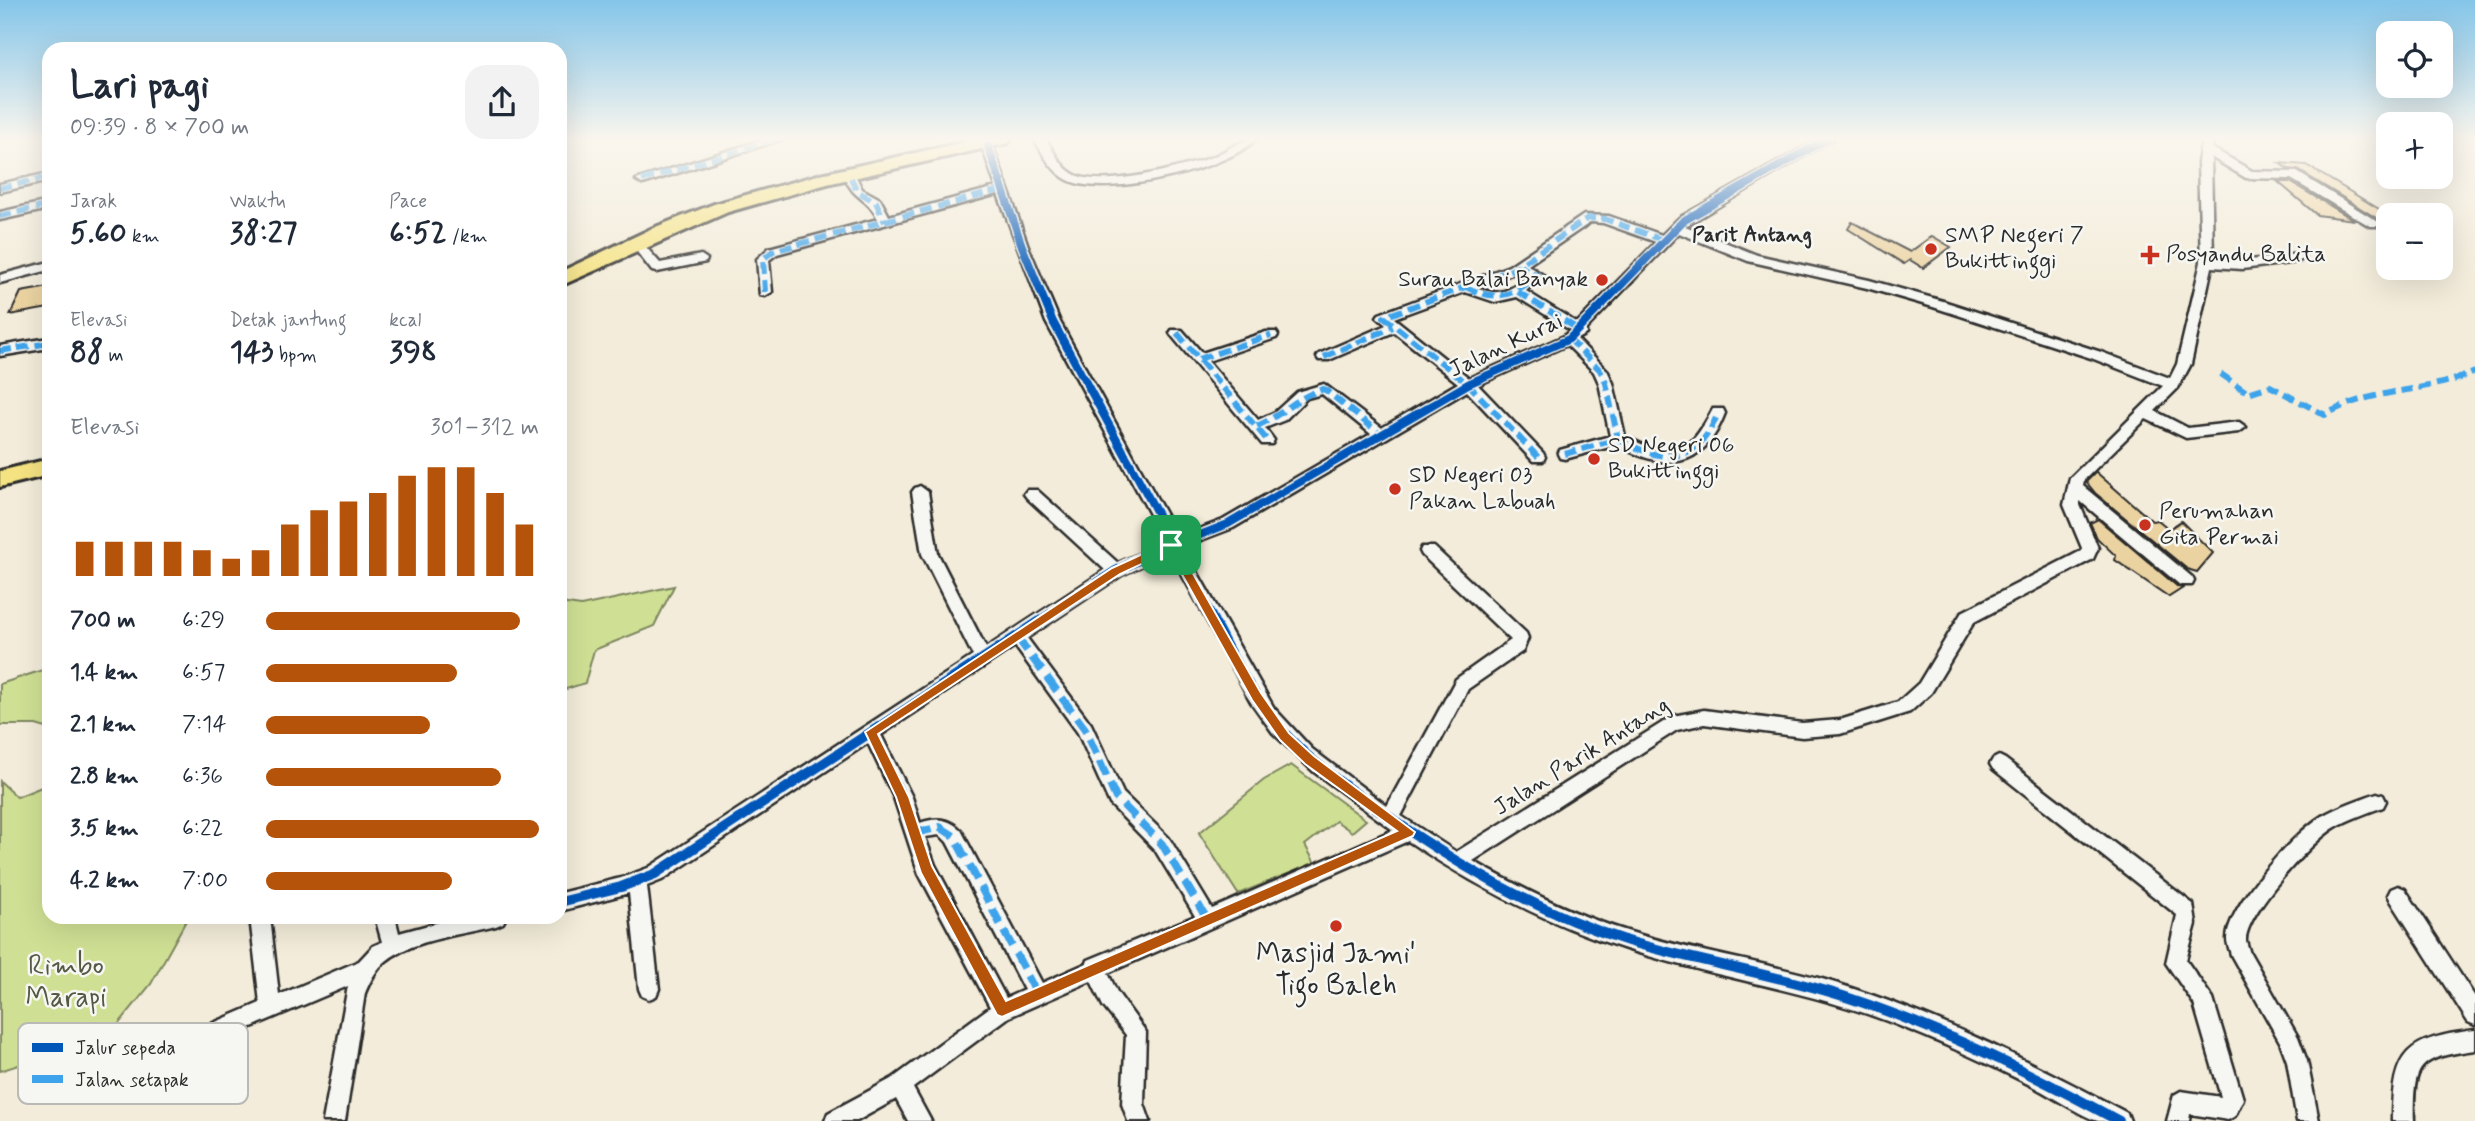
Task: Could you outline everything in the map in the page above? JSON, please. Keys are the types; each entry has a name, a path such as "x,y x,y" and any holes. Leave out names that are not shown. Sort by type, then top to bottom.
{"highway":[{"path":"567,274 620,239 691,208 749,191"},
{"path":"567,274 673,226 721,208 781,191"},
{"path":"567,274 640,248 724,212 801,191"},
{"path":"0,468 42,458"},
{"path":"0,479 42,469"}],"street":[{"path":"859,191 876,202 885,222"},
{"path":"765,292 763,259 766,254 999,191"},
{"path":"1004,191 1042,299 1171,545 1268,716 1310,760 1390,819 1456,862 1549,912 1628,941 1835,993 1930,1026 2019,1067 2119,1121"},
{"name":"Jalan Kurai","path":"567,900 637,882 677,862 1116,571 1171,545 1228,524 1379,433 1468,384 1575,335 1676,227 1737,191"},
{"path":"2186,581 2074,487 2085,468 2173,385 2184,364 2207,262 2205,191"},
{"path":"2321,191 2374,223"},
{"path":"0,216 42,207"},
{"path":"1538,457 1468,384 1393,327 1384,317 1520,266 1588,218 1605,219 1663,240"},
{"path":"1676,227 1753,258 1869,284 1927,301 2096,355 2173,385"},
{"path":"640,248 657,268 701,259"},
{"path":"2207,262 2236,267 2276,259 2298,258"},
{"path":"1466,287 1493,299 1518,292 1537,275 1520,266"},
{"path":"0,279 42,268"},
{"path":"1518,292 1575,335 1603,376 1618,439"},
{"path":"1324,357 1393,327"},
{"path":"1177,333 1267,440"},
{"path":"1199,359 1271,335"},
{"path":"0,351 42,344"},
{"path":"1257,426 1280,416 1302,395 1324,389 1379,433"},
{"path":"2144,412 2186,432 2239,427"},
{"path":"1565,454 1618,439 1649,454 1666,458 1682,453 1703,440 1713,428 1718,413"},
{"name":"Jalan Parik Antang","path":"1456,862 1673,723 1704,718 1802,730 1840,727 1904,707 1924,688 1968,617 2090,552 2072,505 2074,487"},
{"path":"920,492 930,554 983,659"},
{"path":"1032,494 1116,571"},
{"path":"1390,819 1462,684 1517,646 1520,638 1429,551"},
{"path":"1017,636 1085,729 1116,798 1162,844 1207,919"},
{"path":"871,732 903,797 926,868 1002,1010"},
{"path":"1999,764 2186,910 2187,929 2175,957 2176,963 2203,999 2232,1099 2228,1109 2181,1102 2178,1121"},
{"path":"2308,1121 2297,1061 2288,1037 2241,955 2236,942 2239,926 2299,842 2323,823 2345,811 2377,801"},
{"path":"915,833 937,825 947,827 954,836 1037,994"},
{"path":"836,1121 900,1085 1002,1010 1095,967 1409,832"},
{"path":"637,882 649,989"},
{"path":"2398,895 2475,1015"},
{"path":"261,924 270,1007"},
{"path":"387,924 392,945"},
{"path":"234,1023 366,968 392,945 409,938 467,924"},
{"path":"1095,967 1110,999 1136,1032 1133,1104 1139,1121"},
{"path":"334,1121 355,992 366,968"},
{"path":"2403,1121 2402,1087 2406,1067 2419,1054 2437,1045 2475,1040"},
{"path":"900,1085 920,1121"}],"green space":[{"path":"674,586 654,626 594,650 585,683 567,689 567,604 581,606"},
{"path":"42,670 42,727 0,725 0,684"},
{"path":"1291,765 1366,820 1352,832 1336,821 1305,845 1315,863 1238,894 1199,833 1264,780"},
{"name":"Rimbo Marapi","path":"0,781 17,797 42,787 42,924 184,924 151,984 120,1023 18,1023 18,1065 0,1071"}],"building":[{"path":"2289,191 2306,191 2354,220 2317,215"},
{"path":"2333,191 2350,191 2376,207 2376,218"},
{"name":"SMP Negeri 7 Bukittinggi","path":"1852,222 1910,252 1932,236 1951,247 1923,268 1910,260 1904,264 1848,229"},
{"path":"42,288 42,309 10,315 21,292"},
{"name":"Perumahan Gita Permai","path":"2096,472 2152,521 2158,520 2169,529 2181,521 2213,553 2197,572 2187,569 2095,493 2086,482"},
{"name":"Perumahan Gita Permai","path":"2098,519 2178,587 2183,588 2169,597 2115,560 2116,556 2097,538 2090,523"}],"marked path":[{"path":"858,191 876,202 885,222"},
{"path":"765,292 763,259 773,251 995,191"},
{"path":"0,216 42,207"},
{"path":"1538,457 1468,384 1384,317 1514,269 1588,218 1605,219 1663,240"},
{"path":"1466,287 1495,298 1511,295 1537,275 1520,266"},
{"path":"1518,292 1581,331"},
{"path":"1324,357 1393,327"},
{"path":"1177,333 1267,440"},
{"path":"1199,359 1271,335"},
{"path":"1569,339 1600,370 1606,383 1618,439"},
{"path":"0,351 42,344"},
{"path":"2221,374 2248,393 2270,386 2325,415 2362,397 2438,385 2475,372"},
{"path":"1257,426 1280,416 1302,395 1324,389 1379,433"},
{"path":"1565,454 1618,439 1653,456 1674,457 1699,443 1718,413"},
{"path":"1017,637 1085,729 1116,798 1162,844 1207,919"},
{"path":"871,732 903,797 926,868 1002,1010"},
{"path":"915,833 931,827 940,827 954,836 1037,994"}],"cycle path":[{"path":"1003,191 1053,322 1257,697 1292,742 1306,754 1366,801 1427,843 1523,899 1626,940 1822,989 1920,1024 2053,1086 2119,1121"},
{"path":"567,900 621,887 655,874 1116,571 1156,551 1228,524 1468,384 1569,339 1683,221 1735,191"}],"place":[{"name":"SMP Negeri 7 Bukittinggi","path":"1931,249"},
{"name":"Posyandu Balita","path":"2150,255"},
{"name":"Surau Balai Banyak","path":"1602,280"},
{"name":"SD Negeri 06 Bukittinggi","path":"1594,459"},
{"name":"SD Negeri 03 Pakan Labuah","path":"1395,489"},
{"name":"Perumahan Gita Permai","path":"2145,525"},
{"name":"Masjid Jami' Tigo Baleh","path":"1336,926"}],"district":[{"name":"Parit Antang","path":"1752,235"}],"route":[{"path":"1171,545 1256,697 1284,736 1310,760 1409,832 1095,967 1002,1010 926,868 903,797 871,732 1116,571 1171,545"}]}
